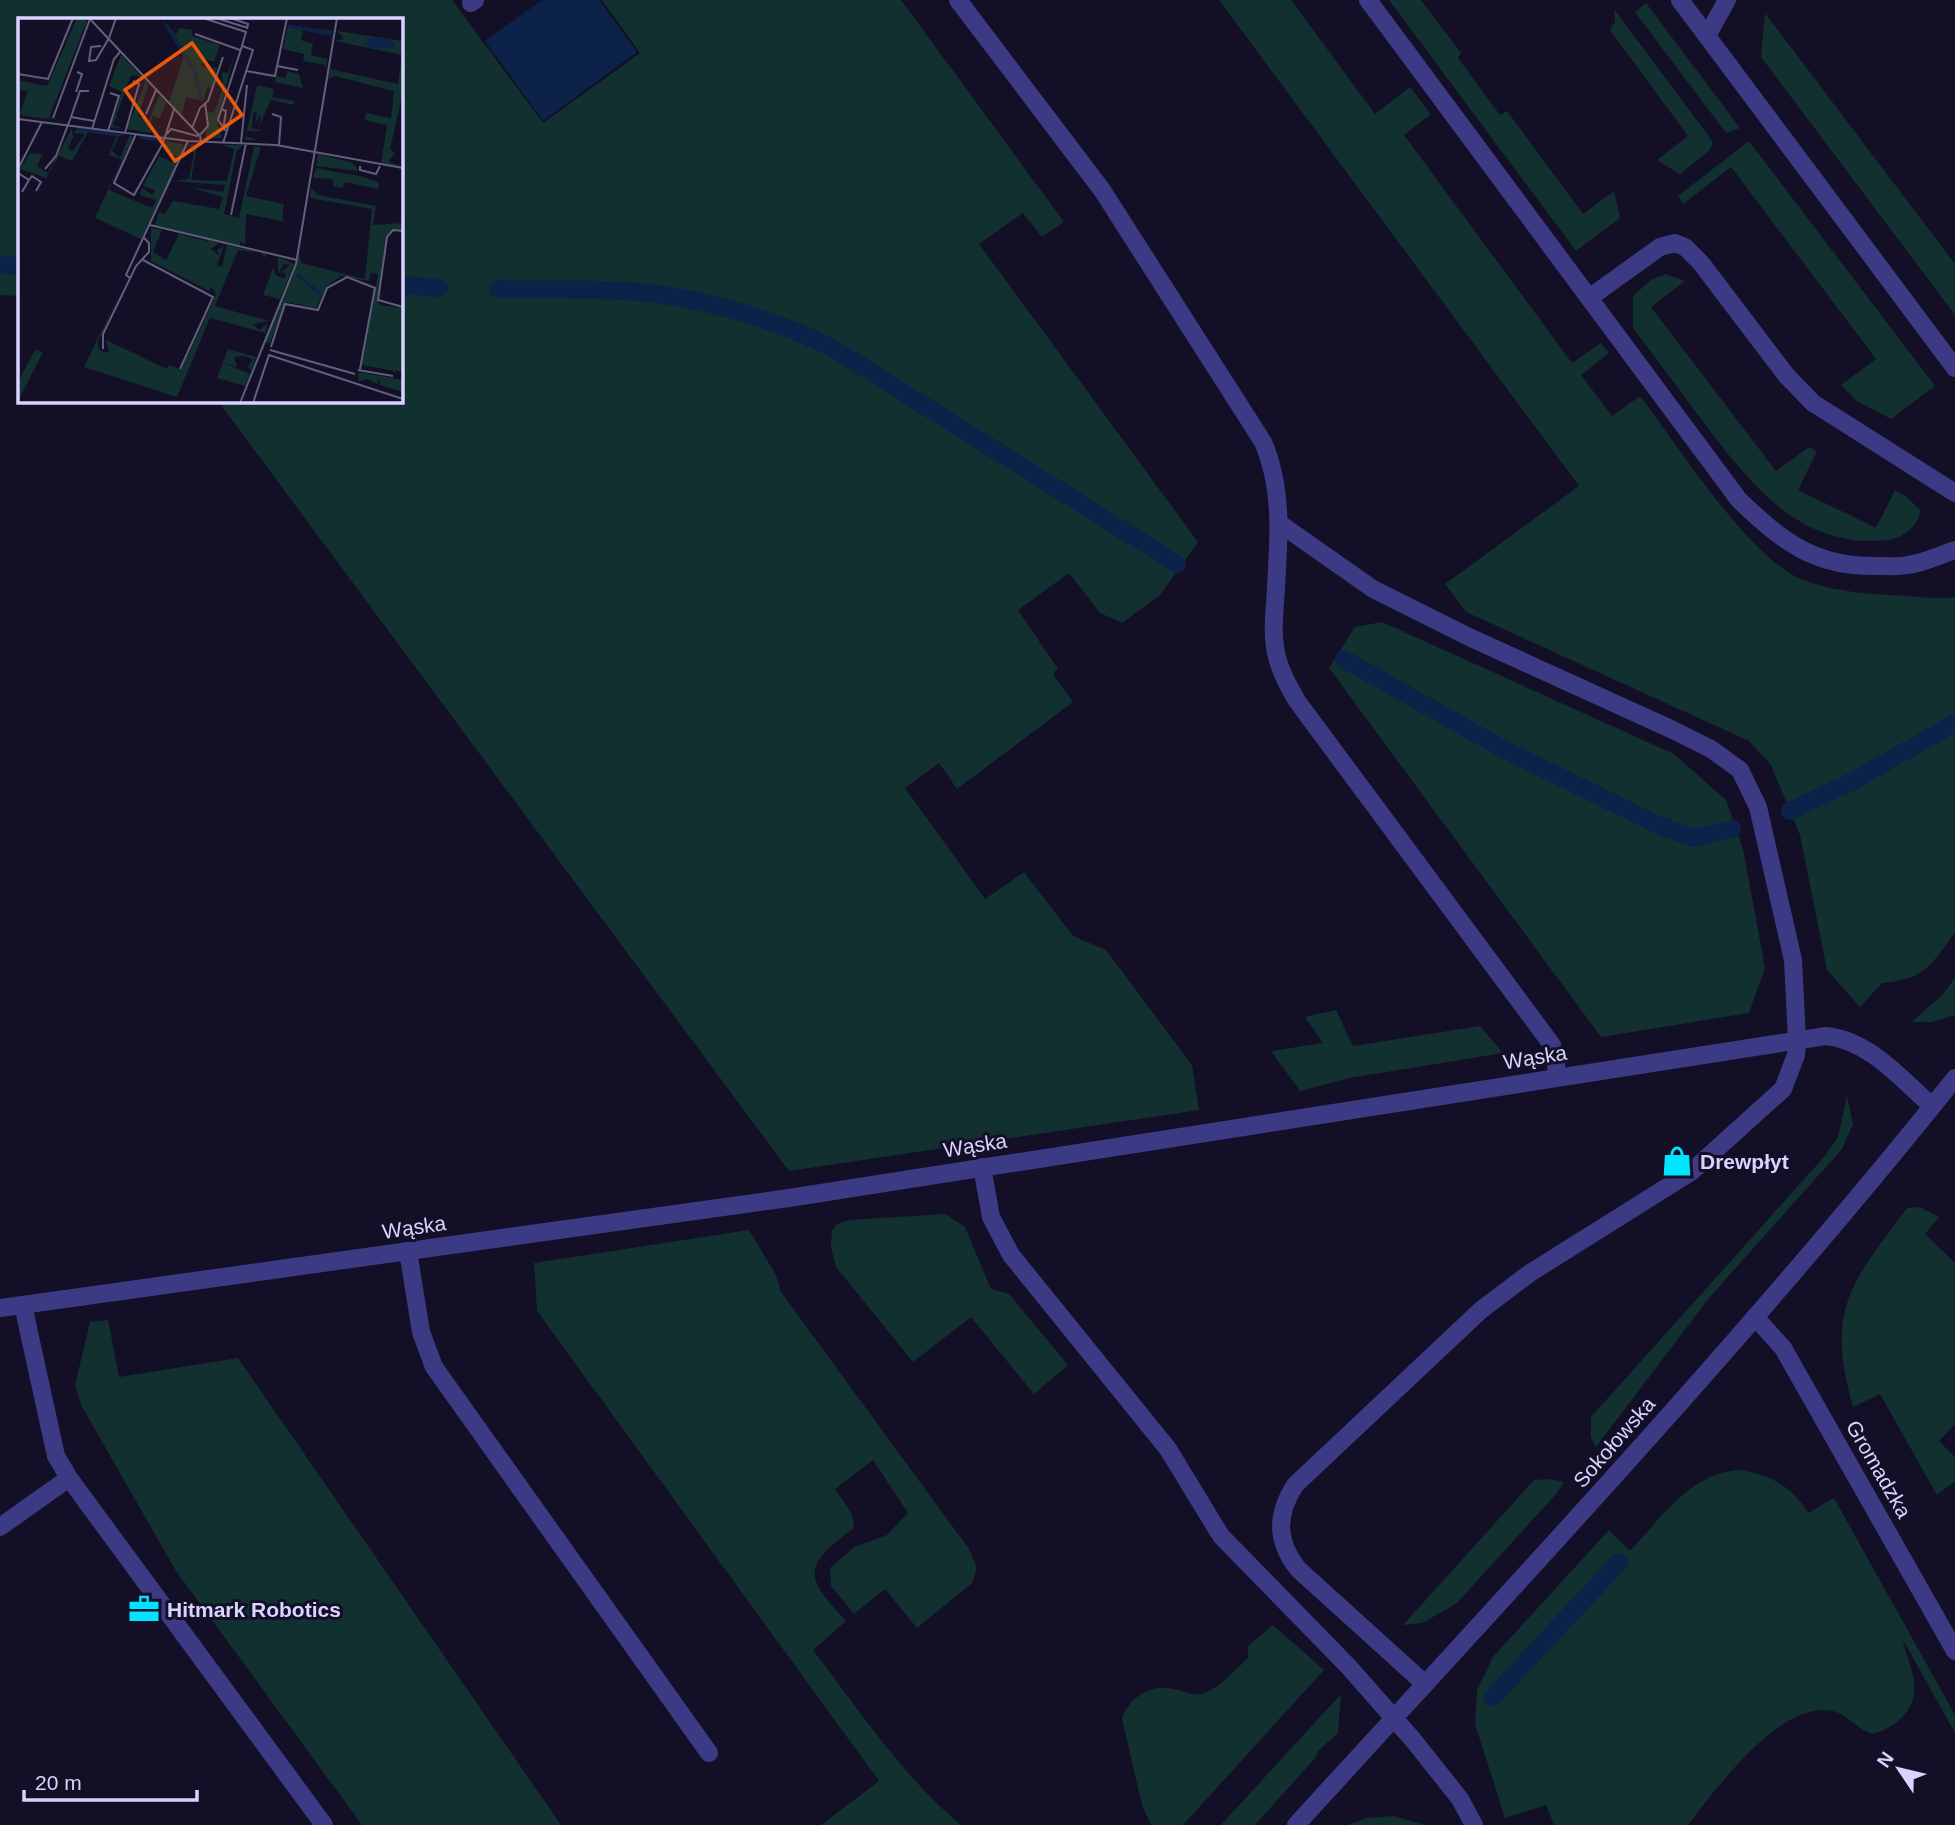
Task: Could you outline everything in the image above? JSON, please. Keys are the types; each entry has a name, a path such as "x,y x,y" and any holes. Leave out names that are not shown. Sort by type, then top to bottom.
{"street":[{"path":"958,0 1102,190 1263,442 1277,479 1279,523 1274,629 1276,653 1286,682 1297,701 1552,1045 1558,1076"},
{"path":"1368,0 1739,500 1787,544 1820,559 1850,566 1908,566 1955,550"},
{"path":"1680,0 1955,368"},
{"path":"1707,36 1727,0"},
{"path":"1589,298 1660,247 1675,243 1685,247 1693,253 1786,374 1813,403 1955,493"},
{"path":"1279,523 1373,589 1469,637 1673,730 1711,749 1740,771 1758,807 1793,960 1796,1055 1783,1089 1691,1172 1540,1266 1481,1310 1295,1485 1285,1500 1280,1519 1281,1538 1287,1554 1298,1569 1425,1684"},
{"name":"Wąska","path":"0,1308 789,1198 1826,1036 1853,1041 1932,1106"},
{"name":"Sokołowska","path":"1296,1825 1607,1485 1755,1317 1955,1078"},
{"path":"982,1167 991,1217 1011,1255 1168,1448 1221,1536 1348,1666 1394,1718 1460,1799 1474,1825"},
{"path":"408,1251 421,1332 434,1367 709,1754"},
{"path":"23,1305 56,1456 69,1478 324,1825"},
{"name":"Gromadzka","path":"1755,1317 1783,1348 1955,1651"},
{"path":"0,1527 69,1478"}],"green space":[{"path":"0,0 452,0 543,123 640,53 602,0 901,0 1064,222 1042,237 1023,213 979,244 1198,542 1159,596 1122,623 1100,613 1069,573 1018,610 1058,669 1053,674 1073,702 957,789 939,763 905,788 985,899 1024,872 1073,936 1106,950 1192,1065 1199,1110 789,1171 219,402 402,402 402,18 18,18 18,296 0,295"},
{"path":"1219,0 1291,0 1375,114 1410,87 1431,114 1404,135 1572,363 1601,343 1609,353 1581,375 1612,416 1640,396 1714,497 1759,548 1780,567 1801,579 1846,591 1923,598 1955,597 1955,932 1926,969 1908,978 1882,983 1860,1007 1827,970 1800,835 1771,765 1749,741 1466,612 1445,584 1579,486"},
{"path":"1389,0 1421,0 1461,53 1458,58 1500,115 1507,111 1583,214 1614,191 1620,218 1576,251"},
{"path":"1646,3 1740,128 1726,133 1635,12"},
{"path":"1614,9 1713,142 1710,150 1680,174 1657,160 1688,136 1610,30 1615,22"},
{"path":"1765,13 1955,264 1955,315 1761,57"},
{"path":"1749,141 1935,386 1891,419 1857,401 1841,385 1876,359 1731,167 1683,204 1678,196"},
{"path":"1666,274 1685,281 1651,307 1776,471 1809,447 1817,451 1798,490 1876,528 1895,490 1906,496 1920,510 1917,521 1910,530 1888,540 1856,540 1828,534 1802,523 1758,488 1719,443 1633,328 1633,296 1651,280"},
{"path":"1382,622 1674,754 1726,800 1743,849 1765,968 1749,1013 1601,1037 1329,668 1355,627"},
{"path":"1955,978 1955,1015 1932,1022 1912,1022 1943,994"},
{"path":"1336,1010 1353,1046 1480,1026 1503,1053 1350,1078 1300,1091 1271,1051 1323,1043 1305,1017"},
{"path":"1847,1096 1853,1124 1842,1149 1709,1298 1596,1447 1591,1437 1591,1417 1824,1157 1838,1137"},
{"path":"1919,1207 1939,1217 1925,1234 1955,1263 1955,1424 1939,1441 1955,1457 1955,1481 1937,1495 1880,1394 1853,1407 1842,1345 1843,1321 1858,1278 1907,1208"},
{"path":"945,1214 965,1227 991,1289 1009,1294 1068,1365 1034,1394 971,1317 913,1362 836,1267 831,1247 832,1231 836,1225 848,1220"},
{"path":"749,1230 776,1275 781,1292 969,1549 977,1568 972,1583 917,1628 885,1589 854,1614 831,1586 830,1568 854,1547 887,1535 908,1513 873,1460 835,1489 852,1514 854,1528 825,1552 815,1572 822,1592 846,1621 813,1650 901,1764 961,1825 821,1825 879,1781 537,1311 534,1263"},
{"path":"108,1320 119,1377 238,1358 561,1825 362,1825 176,1571 81,1405 75,1385 90,1322"},
{"path":"1740,1470 1779,1483 1795,1496 1808,1513 1834,1498 1955,1715 1955,1733 1903,1640 1912,1672 1914,1692 1909,1709 1903,1716 1889,1727 1872,1734 1836,1712 1816,1711 1795,1718 1773,1731 1733,1769 1688,1825 1554,1825 1546,1805 1505,1818 1475,1724 1477,1690 1493,1657 1609,1530 1630,1551 1666,1511 1692,1488 1722,1473"},
{"path":"1534,1480 1564,1482 1456,1604 1422,1623 1403,1625"},
{"path":"1273,1625 1324,1670 1183,1825 1151,1825 1142,1805 1122,1719 1125,1711 1135,1699 1157,1688 1197,1694 1211,1690 1248,1658 1248,1646"},
{"path":"1341,1694 1338,1733 1318,1751 1316,1757 1255,1825 1221,1825"},
{"path":"1393,1816 1426,1825 1348,1825 1366,1818"}],"water":[{"path":"542,0 599,0 637,52 543,121 485,41"}],"waterway":[{"path":"0,265 18,266"},
{"path":"402,285 439,288"},
{"path":"498,289 592,290 672,296 742,312 787,328 831,347 1177,564"},
{"path":"1344,659 1505,750 1654,823 1693,838 1732,829"},
{"path":"1844,786 1955,723"},
{"path":"1790,811 1838,788"},
{"path":"1493,1697 1619,1562"}],"place":[{"name":"Drewpłyt","path":"1677,1161"},
{"name":"Hitmark Robotics","path":"144,1609"}]}
